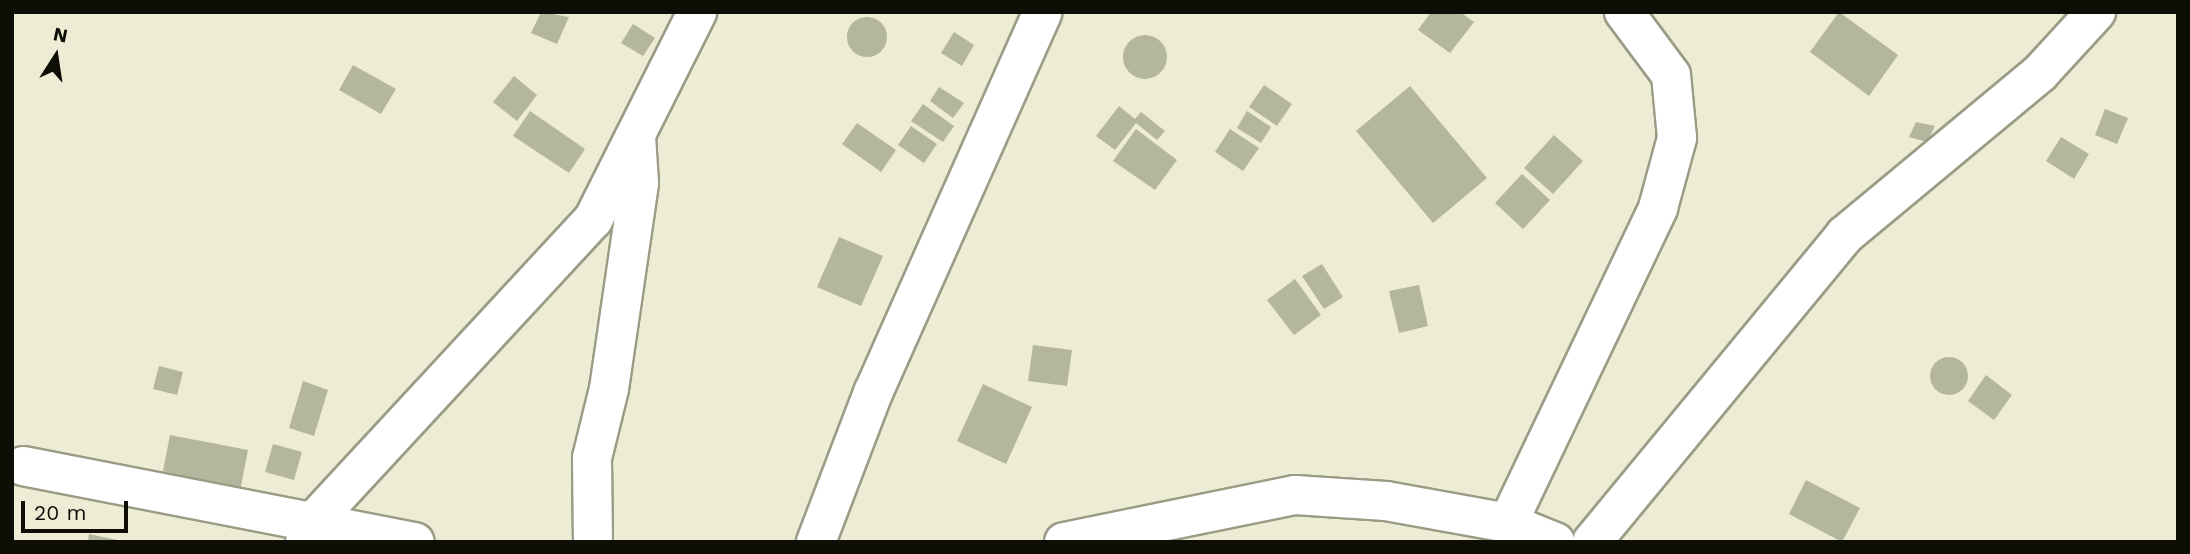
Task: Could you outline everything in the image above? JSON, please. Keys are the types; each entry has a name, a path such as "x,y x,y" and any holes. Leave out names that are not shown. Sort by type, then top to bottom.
{"street":[{"path":"309,532 593,220 697,12"},
{"path":"816,542 873,393 1043,12"},
{"path":"1508,523 1658,208 1677,138 1671,75 1624,12"},
{"path":"1592,542 1845,234 2040,73 2096,12"},
{"path":"593,542 592,458 609,389 639,183 636,135"},
{"path":"23,466 309,532 415,542"},
{"path":"1065,542 1295,495 1386,501 1508,523 1555,542"}],"building":[{"path":"541,12 569,17 557,44 531,33"},
{"path":"1431,12 1460,12 1474,22 1450,53 1418,30"},
{"path":"1839,12 1898,55 1869,96 1810,52"},
{"path":"867,17 881,23 887,37 881,51 867,57 853,51 847,37 853,23"},
{"path":"633,24 655,38 643,56 621,43"},
{"path":"954,32 974,45 962,66 941,53"},
{"path":"1145,35 1154,36 1161,41 1166,48 1166,66 1161,73 1154,78 1145,79 1136,78 1129,73 1124,66 1123,57 1124,48 1129,41 1136,36"},
{"path":"353,65 396,89 381,114 339,90"},
{"path":"514,76 537,95 517,121 493,102"},
{"path":"1264,85 1292,104 1277,126 1249,107"},
{"path":"1410,86 1487,178 1433,223 1356,131"},
{"path":"939,87 964,103 953,118 930,101"},
{"path":"923,104 954,126 943,142 911,121"},
{"path":"1119,106 1135,119 1141,112 1165,131 1157,140 1136,123 1115,150 1096,136"},
{"path":"2105,109 2128,118 2117,144 2095,135"},
{"path":"530,111 585,149 569,173 513,136"},
{"path":"1247,111 1271,127 1261,143 1237,128"},
{"path":"1916,122 1935,126 1927,142 1909,137"},
{"path":"857,123 896,150 881,172 842,144"},
{"path":"911,126 937,144 924,163 898,145"},
{"path":"1136,129 1177,160 1155,190 1113,161"},
{"path":"1230,129 1259,148 1243,171 1215,152"},
{"path":"1554,135 1583,161 1553,194 1524,168"},
{"path":"2061,137 2089,154 2074,179 2046,161"},
{"path":"1522,174 1550,200 1523,229 1495,203"},
{"path":"839,237 883,256 861,306 817,287"},
{"path":"1322,264 1343,297 1324,309 1302,276"},
{"path":"1295,279 1321,315 1294,335 1267,300"},
{"path":"1419,285 1428,326 1399,333 1389,291"},
{"path":"1033,345 1072,350 1067,386 1028,381"},
{"path":"1949,357 1962,363 1968,376 1962,389 1949,395 1936,389 1930,376 1936,363"},
{"path":"159,366 183,372 177,395 153,389"},
{"path":"1986,375 2012,395 1994,420 1968,401"},
{"path":"303,381 328,390 314,436 289,428"},
{"path":"983,384 1032,407 1006,464 957,441"},
{"path":"170,435 248,450 240,491 163,471"},
{"path":"273,444 302,452 294,480 265,472"},
{"path":"1806,480 1860,508 1842,542 1789,514"},
{"path":"89,534 122,541 122,542 88,542"}]}
